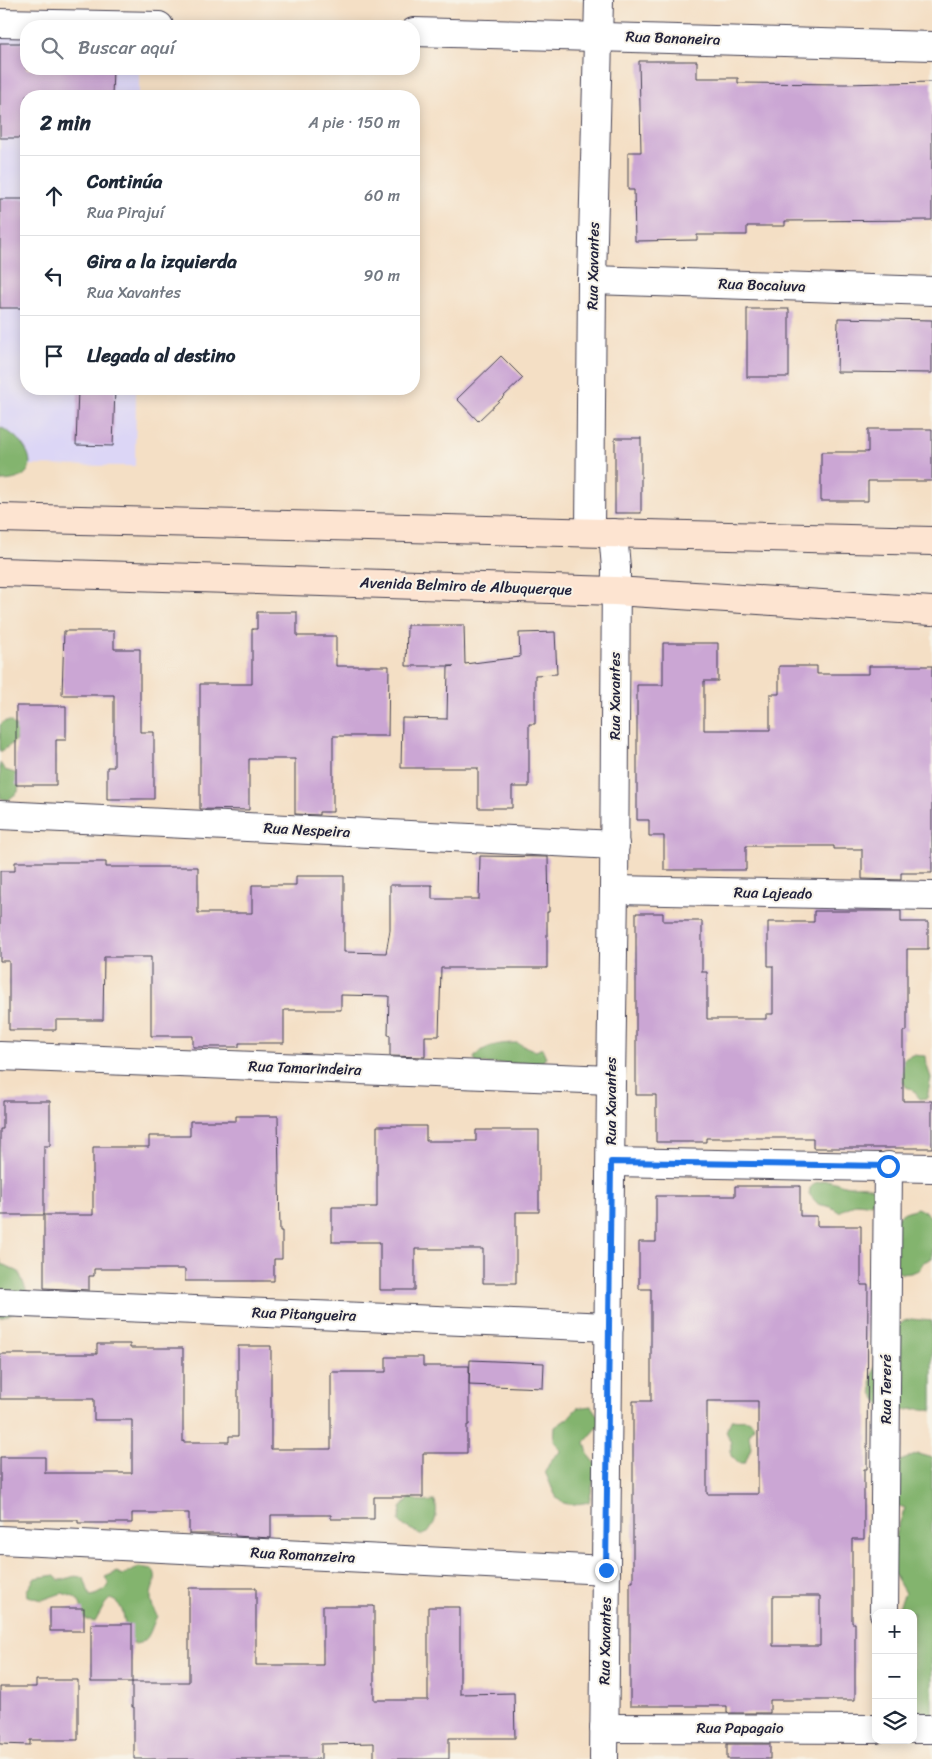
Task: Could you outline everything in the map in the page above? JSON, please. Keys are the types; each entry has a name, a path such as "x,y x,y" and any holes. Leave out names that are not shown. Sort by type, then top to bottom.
{"main road":[{"path":"0,518 932,541"},
{"name":"Avenida Belmiro de Albuquerque","path":"0,572 615,591 932,611"}],"street":[{"name":"Rua Xavantes","path":"599,0 592,280 601,533 616,568 615,845 604,1759"},
{"path":"0,23 20,23"},
{"name":"Rua Bananeira","path":"420,32 932,46"},
{"name":"Rua Bocaiuva","path":"592,280 932,290"},
{"name":"Rua Nespeira","path":"0,815 615,845"},
{"name":"Rua Lajeado","path":"614,890 932,896"},
{"name":"Rua Tamarindeira","path":"0,1056 611,1080"},
{"path":"611,1162 932,1168"},
{"name":"Rua Tereré","path":"884,1609 888,1166"},
{"name":"Rua Pitangueira","path":"0,1302 609,1327"},
{"name":"Rua Romanzeira","path":"0,1540 606,1570"},
{"name":"Rua Papagaio","path":"604,1728 872,1729"},
{"path":"917,1729 932,1729"}],"shaded area":[{"path":"0,32 20,32 20,75 139,75 139,90 20,90 20,395 136,395 135,466 0,465"}],"green space":[{"path":"0,427 20,442 30,460 29,468 24,475 15,479 0,481"},
{"path":"4,721 10,721 15,726 18,735 9,746 0,752 0,725"},
{"path":"0,763 5,770 15,773 20,779 18,792 8,800 0,798"},
{"path":"517,1043 536,1051 542,1048 546,1057 542,1063 536,1065 525,1063 477,1064 474,1058 482,1050 499,1044"},
{"path":"912,1055 926,1056 931,1078 927,1098 920,1099 912,1089 906,1087 894,1064"},
{"path":"826,1180 848,1186 871,1187 874,1189 873,1202 866,1204 856,1203 839,1212 831,1207 818,1204 809,1194 810,1188 815,1183"},
{"path":"917,1208 927,1213 932,1219 932,1258 922,1263 920,1269 908,1274 901,1273 893,1266 882,1227 905,1212"},
{"path":"0,1259 2,1264 19,1272 27,1292 24,1305 0,1318"},
{"path":"911,1319 932,1321 932,1411 916,1409 889,1413 872,1392 871,1383 875,1365 898,1326 904,1321"},
{"path":"591,1406 602,1422 585,1442 588,1454 597,1465 589,1502 578,1504 563,1503 555,1495 545,1472 551,1460 561,1451 554,1440 555,1427 568,1418 577,1408"},
{"path":"732,1419 748,1420 754,1426 749,1435 751,1448 745,1463 738,1463 731,1456 731,1443 726,1431"},
{"path":"918,1454 932,1458 932,1734 917,1737 917,1609 898,1609 905,1593 891,1569 896,1532 905,1508 892,1503 882,1468"},
{"path":"410,1498 422,1502 435,1501 436,1518 428,1533 422,1535 404,1526 399,1521 401,1508"},
{"path":"139,1567 152,1569 154,1573 155,1580 151,1600 157,1616 149,1635 139,1643 133,1644 129,1639 123,1612 116,1602 110,1599 95,1622 89,1621 82,1615 79,1602 71,1596 62,1593 42,1600 28,1596 27,1590 35,1578 55,1575 59,1580 74,1576 84,1578 90,1596 99,1594 109,1583 105,1577 117,1572 122,1575"}],"building":[{"path":"0,43 20,43 20,75 113,75 112,90 20,90 20,138 0,138"},
{"path":"639,61 697,61 697,78 738,78 738,83 845,84 932,82 932,220 785,221 785,226 747,226 747,235 697,235 697,240 635,241 634,190 628,190 628,152 641,152"},
{"path":"0,199 20,199 20,308 0,308"},
{"path":"747,309 789,309 789,377 747,377"},
{"path":"838,318 932,320 932,373 837,372"},
{"path":"501,356 523,378 478,421 457,399"},
{"path":"78,395 115,395 113,446 76,445"},
{"path":"868,429 932,429 932,481 868,481 868,501 821,501 821,452 868,452"},
{"path":"615,438 641,438 641,513 615,513"},
{"path":"257,612 297,612 297,636 336,636 336,666 389,666 388,736 333,736 333,812 319,812 319,815 295,814 295,759 249,759 249,810 200,809 200,684 252,684 252,629 257,629"},
{"path":"407,625 464,625 465,664 520,657 519,633 555,632 557,674 535,675 535,724 529,724 529,787 512,787 512,808 478,808 478,768 401,768 402,718 447,719 448,667 454,666 406,666"},
{"path":"64,631 114,631 114,649 140,649 140,732 154,732 154,799 107,799 107,767 114,767 114,695 62,695"},
{"path":"663,643 718,643 718,681 704,681 704,730 770,730 770,694 779,694 779,666 817,666 817,674 869,674 869,666 932,666 932,873 901,873 901,880 862,879 862,849 834,849 834,846 746,846 746,870 664,870 664,836 649,836 649,820 637,820 637,685 663,685"},
{"path":"16,706 66,706 66,740 56,740 56,785 16,785"},
{"path":"480,856 548,857 547,968 441,968 439,1036 425,1036 425,1057 390,1056 390,1035 388,1035 389,996 341,995 341,1010 284,1010 284,1043 239,1043 239,1047 193,1047 193,1036 151,1036 151,957 104,957 103,1020 56,1020 56,1030 9,1030 9,961 0,961 0,871 15,871 15,862 106,862 106,867 198,867 198,913 252,913 252,885 296,885 296,876 344,876 344,952 386,953 390,930 390,885 432,885 432,899 479,899"},
{"path":"814,911 901,911 901,922 928,922 928,949 907,949 907,1031 903,1031 903,1101 932,1101 932,1148 813,1148 813,1138 706,1138 706,1142 656,1142 656,1095 636,1095 636,913 663,913 663,921 702,921 702,972 707,972 707,1019 766,1019 766,1014 773,1014 773,966 768,966 768,922 814,922"},
{"path":"3,1101 50,1101 50,1146 44,1146 44,1215 0,1215 0,1129 3,1129"},
{"path":"236,1116 278,1116 282,1259 274,1259 274,1281 185,1281 185,1269 94,1269 94,1276 89,1276 89,1290 44,1288 44,1215 93,1215 93,1147 149,1147 149,1136 190,1136 190,1121 236,1121"},
{"path":"377,1126 426,1126 426,1141 476,1141 476,1130 539,1130 539,1212 516,1212 516,1283 483,1283 483,1249 415,1249 415,1290 380,1290 380,1242 332,1242 332,1207 377,1207"},
{"path":"735,1186 800,1186 800,1216 817,1216 817,1226 861,1226 861,1285 868,1285 867,1469 864,1469 864,1539 852,1539 852,1623 855,1623 855,1700 770,1700 770,1713 727,1713 727,1706 630,1706 630,1582 633,1582 633,1401 651,1401 651,1289 639,1289 639,1242 656,1242 656,1196 735,1196","holes":["707,1401 758,1401 758,1494 707,1494","773,1596 820,1596 820,1646 773,1646"]},
{"path":"97,1344 130,1344 130,1348 183,1348 183,1442 229,1442 229,1436 238,1436 238,1346 271,1346 271,1449 331,1449 331,1372 386,1372 386,1357 423,1357 423,1366 469,1366 467,1453 423,1453 423,1497 374,1497 374,1519 331,1519 331,1515 271,1515 271,1538 235,1536 235,1534 189,1534 189,1513 132,1513 132,1523 78,1523 78,1520 0,1520 0,1457 45,1457 45,1473 132,1473 132,1420 94,1420 94,1399 0,1399 0,1354 97,1354"},
{"path":"470,1360 544,1363 543,1388 469,1385"},
{"path":"189,1588 256,1588 256,1665 323,1665 323,1606 374,1606 374,1700 428,1700 428,1607 460,1607 460,1694 514,1693 515,1738 449,1738 449,1759 374,1759 374,1743 321,1744 321,1759 134,1759 132,1682 189,1682"},
{"path":"50,1608 84,1608 84,1631 50,1631"},
{"path":"91,1624 132,1624 132,1682 91,1682"},
{"path":"36,1680 78,1680 78,1740 30,1740 30,1745 0,1744 0,1687 36,1687"},
{"path":"727,1744 770,1744 770,1759 727,1759"}],"route":[{"path":"606,1570 611,1162 888,1166"}]}
